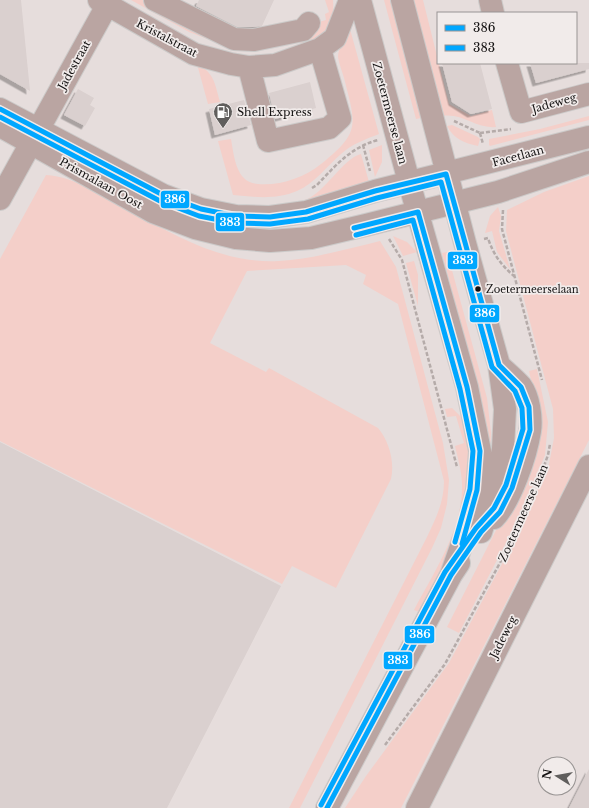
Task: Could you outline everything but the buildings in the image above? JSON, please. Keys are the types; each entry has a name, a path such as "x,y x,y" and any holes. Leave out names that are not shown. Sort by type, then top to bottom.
{"street":[{"path":"155,0 234,39 254,40 303,30 309,23"},
{"name":"Kristalstraat","path":"106,2 194,54 231,64 249,67 275,65 320,49 335,38 350,0"},
{"name":"Zoetermeerse laan","path":"360,0 408,182 418,212 467,387 480,451 477,490 468,527 451,575"},
{"name":"Zoetermeerse laan","path":"327,808 451,575 481,532 494,490 503,449 505,409 499,365 446,174 402,0"},
{"path":"490,0 493,12"},
{"name":"Jadestraat","path":"0,199 106,2"},
{"path":"249,67 268,141 329,128 340,118 320,49"},
{"name":"Jadeweg","path":"508,64 521,112 589,94"},
{"name":"Prismalaan Oost","path":"0,109 34,137 153,212 195,228 236,238 270,241 311,238 454,202"},
{"name":"Prismalaan Oost","path":"0,126 34,137 164,195 201,209 236,216 270,217 306,212 408,182 446,174"},
{"name":"Facetlaan","path":"446,174 589,137"},
{"path":"454,202 498,192 589,162"},
{"name":"Jadeweg","path":"417,808 589,466"}],"path":[{"path":"480,133 489,163"},
{"path":"311,188 317,185 350,152 363,145"},
{"path":"498,192 503,210 502,230 544,387"},
{"path":"387,235 402,260 458,472"},
{"name":"Zoetermeerse laan","path":"537,484 548,456 550,441"},
{"name":"Zoetermeerse laan","path":"381,750 445,664 508,548 528,506"}],"shaded area":[{"path":"0,0 589,0 589,808 0,808"},
{"path":"131,0 148,0 214,39 312,24 326,20 325,14 329,12 325,0 333,0 333,19 328,30 323,35 302,47 300,41 223,45 189,32"},
{"path":"384,0 390,0 421,118 416,119"},
{"path":"413,0 423,0 437,56 437,64 439,64 449,104 471,116 492,110 496,127 482,126 457,117 442,116"},
{"path":"350,29 379,134 359,142 345,150 315,179 297,191 273,197 233,195 218,141 231,139 237,168 245,179 258,184 274,184 299,177 321,164 343,144 352,127 353,117 338,54"},
{"path":"197,64 211,75 220,102 208,104"},
{"path":"589,116 589,120 490,146 489,145 489,139 540,129"},
{"path":"452,125 478,137 480,139 478,146 464,142 456,137 447,126"},
{"path":"73,135 155,181 184,194 213,203 243,208 274,208 305,200 320,190 347,162 361,154 369,182 351,193 280,210 247,212 217,209 190,202 135,179 76,146 69,139"},
{"path":"382,145 382,162 375,177 369,150"},
{"path":"46,175 79,184 101,194 184,239 202,247 239,258 259,261 292,260 317,256 380,241 396,267 443,443 449,480 447,504 441,528 432,548 300,808 289,808 427,537 443,496 444,481 398,304 363,284 366,275 346,265 247,271 210,343 266,372 269,368 378,428 388,445 392,459 391,479 336,588 292,566 282,584 0,441 0,259"},
{"path":"589,176 589,440 401,808 345,808 366,776 449,663 510,549 549,464 554,438 553,409 506,231 507,210 544,192"},
{"path":"498,207 501,216 499,231 510,269 497,252 492,231 485,233 490,216"},
{"path":"393,236 407,242 417,252 403,256"},
{"path":"447,252 487,398 491,433 490,456 472,366 442,253"},
{"path":"414,261 418,275 418,306 406,263"},
{"path":"537,369 548,422 545,455 522,512 459,633 447,627 522,479 535,398 529,371"},
{"path":"452,408 464,421 467,432 468,473 465,494 455,535 439,574 419,612 414,610 453,534 461,501 461,475 455,446 464,443 456,416 447,417 445,409"}],"transit line":[{"name":"386","path":"0,109 163,195 201,209 236,216 270,217 306,212 375,191 446,174 499,365 521,387 529,407 530,430 512,488 500,512 481,532 451,575 327,808"},
{"name":"383","path":"0,117 160,201 199,216 235,223 270,224 308,219 377,198 441,182 492,367 515,391 522,408 523,429 506,485 494,508 476,528 445,572 321,805"},
{"name":"386","path":"354,228 418,212 467,387 480,451 477,490 462,544"},
{"name":"383","path":"356,235 413,220 460,389 473,451 470,489 455,542"}],"place":[{"name":"Shell Express","path":"223,129"},
{"name":"Zoetermeerselaan","path":"478,289"}]}
